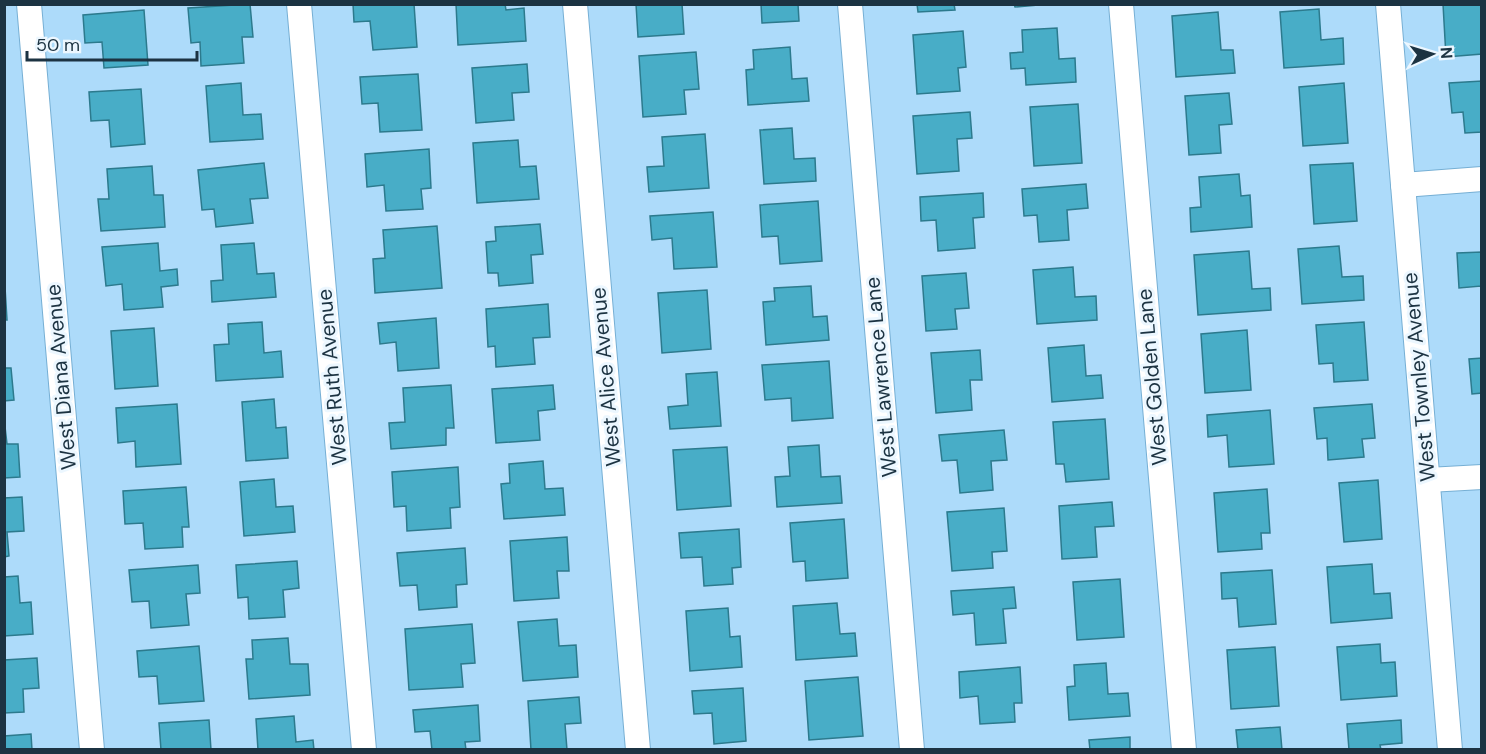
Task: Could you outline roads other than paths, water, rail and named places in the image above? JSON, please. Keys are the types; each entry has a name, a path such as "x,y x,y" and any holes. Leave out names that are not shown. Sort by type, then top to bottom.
{"street":[{"name":"West Diana Avenue","path":"29,4 92,750"},
{"name":"West Ruth Avenue","path":"300,4 364,750"},
{"name":"West Alice Avenue","path":"575,4 638,750"},
{"name":"West Lawrence Lane","path":"850,4 912,750"},
{"name":"West Golden Lane","path":"1120,4 1184,750"},
{"name":"West Townley Avenue","path":"1388,4 1450,750"},
{"path":"1403,185 1482,179"},
{"path":"1428,480 1482,477"}]}
